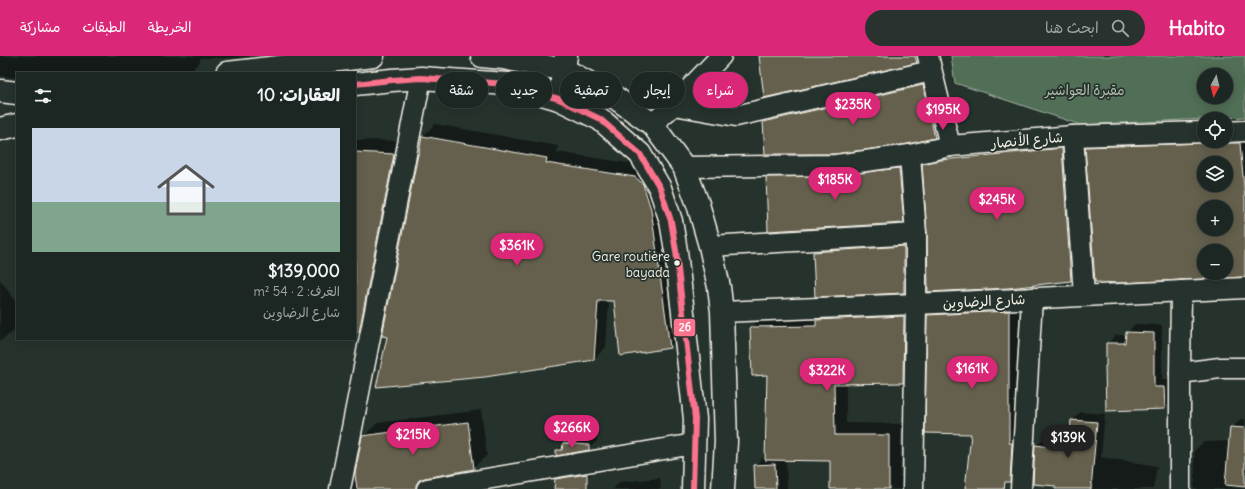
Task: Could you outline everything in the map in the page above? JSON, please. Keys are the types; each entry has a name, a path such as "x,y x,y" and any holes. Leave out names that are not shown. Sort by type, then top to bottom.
{"main road":[{"path":"236,72 373,56"},
{"path":"482,56 565,63 652,124 684,167 693,189 710,246 719,287 722,312 726,442 723,489"},
{"path":"559,99 565,63"},
{"path":"356,84 422,78 507,84 559,99 600,118 640,154 660,188 671,221 676,250 695,419 693,489"},
{"path":"0,91 16,93"},
{"path":"0,128 16,125"}],"street":[{"path":"685,94 721,56"},
{"path":"685,107 736,116 930,64 950,146"},
{"path":"340,489 422,78"},
{"path":"652,124 671,108"},
{"path":"1233,132 1245,131"},
{"name":"شارع الأنصار","path":"684,167 836,165 910,155 950,146 1073,136 1197,132"},
{"path":"1073,136 1084,296"},
{"path":"910,155 916,234 913,489"},
{"path":"710,246 916,234"},
{"name":"شارع الرضاوين","path":"722,312 1245,288"},
{"path":"1181,291 1180,489 1190,489"},
{"path":"1020,489 1032,298"},
{"path":"1180,373 1220,368 1245,368"},
{"path":"427,489 694,444"}],"green space":[{"name":"مقبرة العواشير","path":"951,56 1245,56 1245,117 1233,118 1233,112 1197,112 1197,119 1081,125 955,83"}],"building":[{"path":"759,56 915,56 917,63 764,98"},
{"path":"923,85 935,138 908,144 835,154 765,154 763,122"},
{"path":"422,136 547,158 546,163 635,177 643,184 651,209 670,348 620,356 614,301 598,301 594,360 485,377 376,387 387,337 382,336"},
{"path":"1197,143 1197,148 1233,148 1233,143 1240,143 1245,199 1245,277 1233,278 1233,244 1197,244 1197,279 1120,283 1095,282 1085,147"},
{"path":"1062,148 1071,281 1009,288 928,292 927,233 922,164 941,160"},
{"path":"356,152 394,154 359,332 356,332"},
{"path":"899,168 904,223 768,231 766,177 836,176"},
{"path":"904,246 904,293 815,297 813,252"},
{"path":"1009,311 1009,443 1012,443 1010,482 1005,482 1004,489 965,489 971,434 925,433 927,315"},
{"path":"904,316 903,383 834,384 835,435 889,435 889,489 830,489 830,461 765,460 767,375 752,376 750,327 816,326 816,320"},
{"path":"1126,332 1154,333 1154,387 1164,387 1165,409 1106,411 1106,343 1125,343"},
{"path":"1071,420 1097,422 1091,489 1055,489 1055,486 1033,484 1035,445 1059,448 1060,432 1070,433"},
{"path":"468,422 474,469 419,480 416,485 416,489 357,489 355,474 362,436"},
{"path":"1230,427 1245,428 1245,487 1225,485"},
{"path":"563,443 589,445 589,450 556,456 556,450 562,450"},
{"path":"775,464 776,489 755,489 754,465"},
{"path":"587,474 587,489 554,489 555,479"}],"transit line":[{"name":"26","path":"356,84 421,78 507,84 559,99 600,119 640,154 660,188 671,221 676,251 695,419 693,489"}],"place":[{"name":"Gare routière bayada","path":"677,263"}]}
